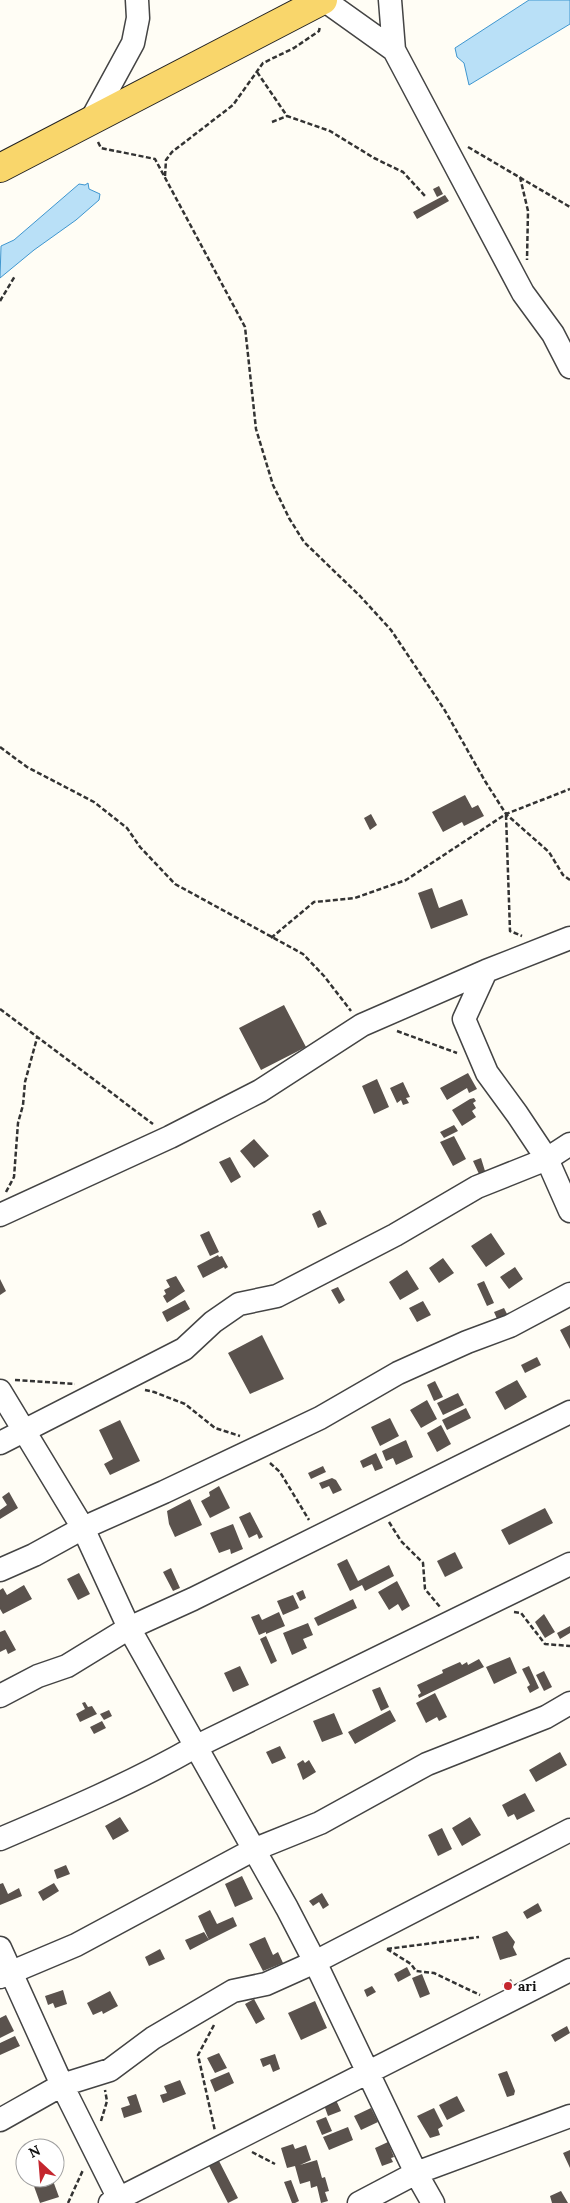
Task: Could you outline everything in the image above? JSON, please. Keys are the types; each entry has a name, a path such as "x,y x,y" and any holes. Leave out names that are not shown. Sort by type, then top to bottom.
{"main road":[{"path":"0,168 322,8"}],"street":[{"path":"90,122 133,43 138,18 137,0"},
{"path":"390,0 394,50 523,293 553,334 570,366"},
{"path":"322,8 394,50"},
{"path":"1,1206 170,1137 260,1091 362,1025 486,971 570,938"},
{"path":"486,971 464,1019 487,1073 547,1159 570,1211"},
{"path":"0,1443 184,1349 213,1322 239,1304 277,1296 395,1235 477,1187 547,1159 570,1144"},
{"path":"0,1570 34,1555 83,1528 320,1418 398,1373 467,1342 510,1326 570,1294"},
{"path":"5,1385 23,1432 83,1528 128,1628 287,1908 315,1962 416,2173 433,2203"},
{"path":"0,1696 38,1676 67,1666 128,1628 193,1599 570,1412"},
{"path":"0,1839 78,1806 156,1769 195,1747 570,1564"},
{"path":"5,1974 76,1945 253,1850 320,1823 427,1764 546,1717 570,1702"},
{"path":"0,2120 62,2085 110,2070 153,2038 233,1990 266,1984 315,1962 570,1830"},
{"path":"0,1948 5,1974 62,2085 117,2201 231,2140 570,1970"},
{"path":"359,2203 416,2173 570,2116"}],"path":[{"path":"165,176 166,160 169,156 233,105 263,63 294,48 319,30 322,8"},
{"path":"257,72 287,116 330,131 374,158 404,172 425,196"},
{"path":"272,122 287,116"},
{"path":"90,122 101,148 155,159 245,327 256,429 273,486 304,542 360,596 390,630 444,709 506,814 549,852 563,875 570,880"},
{"path":"464,145 570,207"},
{"path":"520,177 528,210 527,262"},
{"path":"0,301 15,276"},
{"path":"0,747 26,767 94,802 126,828 140,847 175,884 302,954 324,976 362,1025 399,1031 472,1058 487,1073"},
{"path":"271,938 314,902 355,898 406,880 506,814 570,789"},
{"path":"506,814 510,931 546,948"},
{"path":"0,1009 170,1137"},
{"path":"1,1206 14,1177 18,1123 23,1105 25,1082 37,1038"},
{"path":"5,1385 76,1384"},
{"path":"111,1386 154,1392 185,1404 215,1428 239,1436 256,1448 280,1472 305,1511 318,1537"},
{"path":"378,1507 401,1541 423,1563 426,1588 440,1607 449,1607"},
{"path":"485,1605 521,1613 545,1644 570,1646"},
{"path":"368,1934 411,1964 416,1971 434,1973 454,1981 475,1992 496,2007"},
{"path":"387,1949 479,1937"},
{"path":"215,2022 198,2054 215,2131 275,2164"}],"water":[{"path":"529,0 570,0 570,24 469,85 464,63 457,57 455,48"},
{"path":"88,183 89,189 100,194 99,200 0,278 1,246 14,240 79,184 85,185"}],"building":[{"path":"439,186 443,194 437,197 433,189"},
{"path":"445,195 449,201 417,219 413,212"},
{"path":"465,795 472,808 478,805 484,816 464,826 462,822 443,832 432,812"},
{"path":"371,814 377,825 370,830 364,818"},
{"path":"432,888 439,908 462,899 468,915 431,929 418,893"},
{"path":"284,1005 306,1047 261,1070 239,1028"},
{"path":"468,1073 477,1089 469,1093 467,1088 447,1100 440,1088"},
{"path":"377,1079 389,1107 374,1114 362,1086"},
{"path":"403,1082 410,1097 406,1098 409,1103 403,1105 401,1100 397,1103 390,1088"},
{"path":"474,1098 476,1101 473,1103 476,1108 472,1111 476,1117 462,1126 452,1110"},
{"path":"454,1125 458,1131 444,1138 440,1132"},
{"path":"454,1136 466,1159 453,1166 440,1142"},
{"path":"254,1139 269,1156 254,1168 240,1151"},
{"path":"230,1157 241,1177 231,1183 219,1162"},
{"path":"481,1158 485,1171 479,1174 473,1161"},
{"path":"320,1210 327,1224 318,1228 312,1214"},
{"path":"209,1231 219,1252 210,1256 200,1235"},
{"path":"491,1233 505,1254 486,1267 471,1246"},
{"path":"218,1255 219,1257 222,1256 228,1267 225,1269 224,1267 203,1278 197,1266"},
{"path":"443,1258 454,1273 439,1283 429,1268"},
{"path":"515,1267 523,1279 509,1289 500,1277"},
{"path":"407,1270 419,1289 400,1300 389,1282"},
{"path":"176,1276 185,1291 167,1303 163,1296 166,1294 164,1290 170,1287 166,1280"},
{"path":"0,1279 6,1291 0,1295"},
{"path":"484,1281 494,1303 487,1306 477,1284"},
{"path":"338,1287 345,1300 339,1304 331,1290"},
{"path":"185,1300 190,1309 167,1322 162,1312"},
{"path":"423,1301 431,1315 417,1322 409,1308"},
{"path":"504,1308 508,1316 498,1321 494,1312"},
{"path":"570,1325 570,1349 560,1330"},
{"path":"262,1335 284,1379 250,1394 228,1353"},
{"path":"537,1357 541,1365 525,1373 521,1365"},
{"path":"517,1380 527,1397 505,1410 495,1392"},
{"path":"435,1381 443,1397 434,1401 427,1385"},
{"path":"458,1393 464,1405 443,1415 437,1403"},
{"path":"427,1400 437,1419 421,1428 410,1410"},
{"path":"466,1408 471,1418 447,1430 442,1420"},
{"path":"390,1418 399,1436 380,1446 371,1427"},
{"path":"120,1420 140,1461 110,1475 104,1464 113,1459 99,1430"},
{"path":"441,1425 451,1444 437,1452 427,1433"},
{"path":"406,1440 413,1457 396,1465 393,1458 386,1461 382,1451"},
{"path":"376,1453 383,1468 375,1471 372,1464 363,1468 360,1461"},
{"path":"323,1466 326,1472 311,1479 308,1473"},
{"path":"332,1478 336,1480 342,1490 333,1494 329,1486 322,1489 319,1483"},
{"path":"219,1486 230,1508 210,1518 201,1501 210,1496 209,1492"},
{"path":"9,1492 18,1508 0,1519 0,1510 7,1505 2,1497"},
{"path":"190,1499 202,1525 175,1537 169,1524 167,1511"},
{"path":"545,1508 553,1523 509,1545 501,1530"},
{"path":"250,1512 263,1537 259,1539 257,1534 249,1538 239,1517"},
{"path":"233,1524 243,1549 231,1554 230,1549 219,1553 210,1533"},
{"path":"455,1552 463,1568 445,1577 437,1561"},
{"path":"347,1559 358,1581 389,1565 394,1576 365,1591 362,1585 350,1591 337,1564"},
{"path":"171,1568 180,1588 173,1591 163,1572"},
{"path":"79,1573 90,1594 78,1600 67,1579"},
{"path":"397,1581 410,1606 402,1611 398,1604 389,1610 378,1592"},
{"path":"24,1585 32,1599 3,1614 0,1609 0,1590 3,1588 7,1595"},
{"path":"303,1590 306,1598 300,1601 296,1593"},
{"path":"293,1595 299,1608 283,1615 277,1601"},
{"path":"353,1599 357,1608 318,1626 314,1618"},
{"path":"279,1612 285,1626 259,1635 251,1617 259,1614 262,1620"},
{"path":"544,1614 555,1632 545,1638 535,1622"},
{"path":"308,1623 313,1635 303,1639 307,1648 292,1655 283,1633"},
{"path":"570,1626 570,1633 560,1639 557,1633"},
{"path":"5,1630 16,1650 8,1654 6,1649 0,1652 0,1632"},
{"path":"266,1636 277,1661 271,1664 260,1639"},
{"path":"510,1657 517,1673 494,1684 486,1667"},
{"path":"479,1659 484,1667 419,1698 418,1695 421,1693 417,1685 443,1673 442,1670 460,1662 462,1665 467,1662 468,1665"},
{"path":"240,1666 249,1685 233,1692 224,1673"},
{"path":"529,1666 539,1688 530,1693 527,1687 530,1685 522,1669"},
{"path":"544,1671 552,1687 544,1691 536,1675"},
{"path":"380,1687 389,1707 381,1711 372,1690"},
{"path":"435,1693 447,1717 439,1721 437,1717 426,1723 416,1703"},
{"path":"85,1702 88,1707 92,1706 97,1714 80,1722 76,1714 85,1709 82,1703"},
{"path":"109,1710 112,1716 104,1720 100,1714"},
{"path":"390,1710 396,1721 355,1744 348,1732"},
{"path":"334,1713 343,1734 322,1742 313,1721"},
{"path":"102,1721 106,1728 94,1734 90,1727"},
{"path":"280,1746 286,1758 272,1764 266,1752"},
{"path":"560,1752 567,1765 536,1782 529,1770"},
{"path":"303,1760 305,1763 309,1760 316,1772 303,1780 297,1764"},
{"path":"525,1793 535,1811 517,1820 514,1814 508,1817 502,1805"},
{"path":"120,1817 129,1831 113,1840 105,1826"},
{"path":"470,1817 481,1835 462,1846 452,1828"},
{"path":"442,1828 452,1849 438,1856 428,1835"},
{"path":"66,1865 70,1874 57,1879 54,1870"},
{"path":"242,1876 253,1899 235,1907 225,1884"},
{"path":"3,1883 8,1894 19,1888 22,1896 0,1905 0,1884"},
{"path":"54,1883 59,1891 43,1901 38,1892"},
{"path":"322,1893 329,1905 323,1909 319,1902 313,1906 309,1901"},
{"path":"538,1903 542,1911 527,1919 523,1912"},
{"path":"210,1910 217,1924 233,1917 237,1926 209,1940 198,1916"},
{"path":"507,1931 515,1942 513,1947 517,1955 500,1960 492,1937"},
{"path":"204,1932 209,1940 190,1950 185,1940"},
{"path":"265,1937 273,1955 278,1952 283,1963 263,1971 249,1944"},
{"path":"160,1949 165,1959 149,1966 145,1957"},
{"path":"407,1967 411,1975 398,1982 394,1974"},
{"path":"422,1974 430,1994 420,1998 412,1978"},
{"name":"ari","path":"511,1979 515,1988 506,1992 502,1984"},
{"path":"372,1986 376,1992 367,1997 364,1990"},
{"path":"63,1990 67,2004 55,2008 53,2003 48,2005 45,1996"},
{"path":"110,1991 118,2006 103,2014 102,2011 93,2015 87,2003"},
{"path":"254,1999 265,2019 256,2024 245,2004"},
{"path":"315,2001 327,2028 301,2040 288,2013"},
{"path":"6,2015 14,2031 0,2038 0,2018"},
{"path":"567,2026 570,2033 555,2042 551,2035"},
{"path":"15,2036 20,2046 0,2055 0,2043"},
{"path":"219,2053 227,2068 215,2073 207,2058"},
{"path":"275,2054 280,2069 273,2072 270,2064 263,2067 260,2059"},
{"path":"507,2071 515,2091 514,2095 507,2097 498,2074"},
{"path":"229,2072 234,2083 215,2092 210,2080"},
{"path":"180,2080 186,2094 163,2103 160,2095 167,2093 164,2086"},
{"path":"136,2094 142,2112 124,2118 121,2108 130,2105 127,2097"},
{"path":"457,2096 465,2111 447,2120 439,2105"},
{"path":"336,2100 341,2111 328,2116 324,2105"},
{"path":"371,2108 378,2122 361,2130 354,2116"},
{"path":"434,2108 443,2126 438,2129 440,2135 430,2138 417,2116"},
{"path":"326,2117 332,2131 322,2135 316,2121"},
{"path":"348,2127 353,2140 329,2150 323,2137"},
{"path":"388,2142 394,2157 391,2158 393,2162 382,2166 375,2148"},
{"path":"293,2144 295,2149 306,2145 311,2160 300,2165 317,2160 322,2178 325,2177 329,2191 325,2192 328,2201 321,2203 317,2186 311,2188 310,2181 300,2184 295,2166 287,2168 281,2148"},
{"path":"570,2150 570,2168 563,2153"},
{"path":"218,2159 238,2198 228,2203 208,2164"},
{"path":"291,2180 299,2201 295,2203 292,2203 284,2182"},
{"path":"35,2188 56,2188 59,2197 40,2203"},
{"path":"561,2191 568,2203 552,2203 550,2196"}],"place":[{"name":"ari","path":"508,1986"}]}
